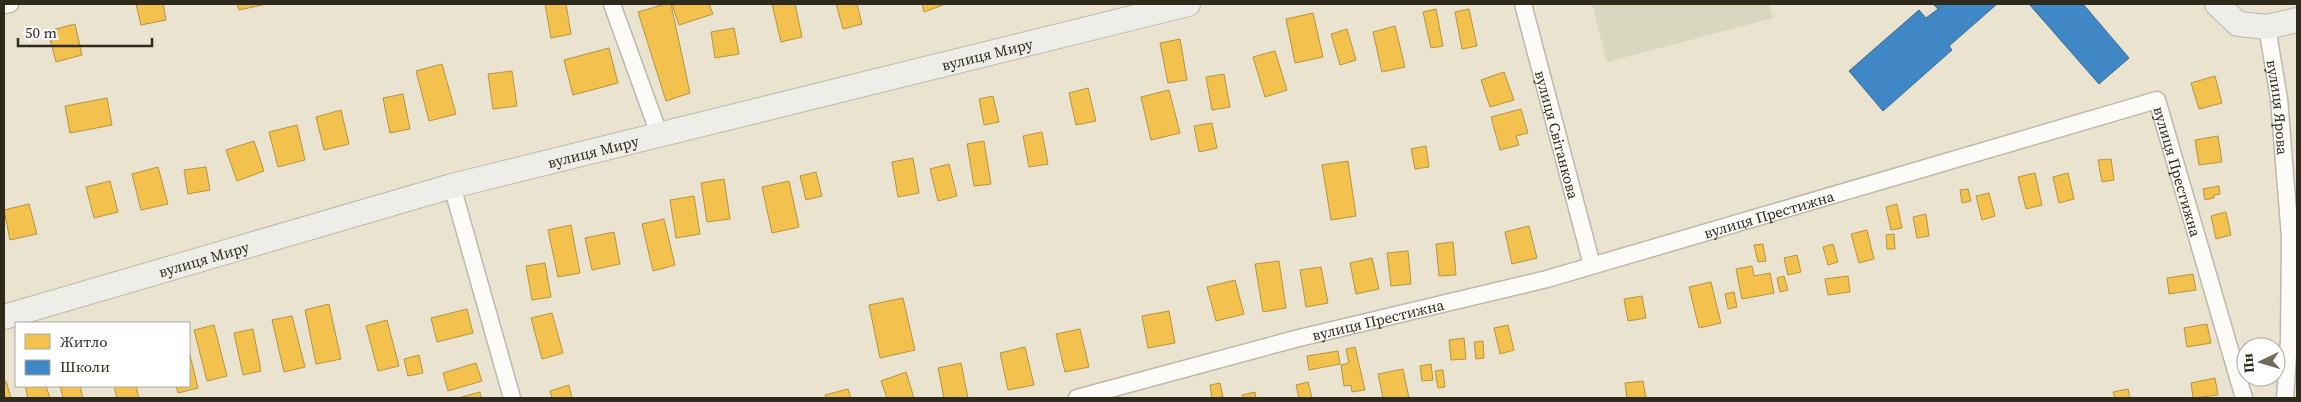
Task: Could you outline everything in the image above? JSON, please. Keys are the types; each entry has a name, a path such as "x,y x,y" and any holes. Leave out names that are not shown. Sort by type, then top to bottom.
{"street":[{"path":"4,6 10,4"},
{"path":"612,4 659,134"},
{"name":"вулиця Миру","path":"4,317 452,186 1188,4"},
{"name":"вулиця Світанкова","path":"1523,4 1592,265"},
{"path":"2217,4 2238,24 2267,27 2297,20"},
{"name":"вулиця Ярова","path":"2267,27 2279,99 2290,237 2289,340 2285,398"},
{"name":"вулиця Престижна","path":"1077,398 1295,339 1547,279 2157,100 2244,398"},
{"path":"452,186 512,398"}],"shaded area":[{"path":"1592,4 1769,4 1773,18 1607,62"}],"building: Житло":[{"path":"136,4 163,4 166,20 141,25"},
{"path":"237,4 267,4 239,10"},
{"path":"545,4 566,4 571,34 551,38"},
{"path":"671,4 690,93 666,101 638,12"},
{"path":"672,4 709,4 713,14 679,25"},
{"path":"772,4 795,4 802,37 781,42"},
{"path":"836,4 857,4 862,24 843,29"},
{"path":"922,4 943,4 943,5 924,12"},
{"path":"1436,9 1443,46 1431,48 1423,12"},
{"path":"1469,9 1477,46 1462,49 1455,12"},
{"path":"1313,13 1323,57 1295,63 1286,19"},
{"path":"75,24 82,55 56,62 48,31"},
{"path":"1395,26 1405,67 1382,72 1373,32"},
{"path":"734,28 739,54 715,58 711,32"},
{"path":"1347,29 1356,60 1340,65 1331,34"},
{"path":"1180,39 1187,80 1168,83 1160,43"},
{"path":"609,48 618,83 573,95 564,60"},
{"path":"1275,51 1287,90 1265,97 1253,57"},
{"path":"442,64 456,114 429,121 416,71"},
{"path":"512,71 517,106 493,109 488,74"},
{"path":"1504,72 1514,100 1490,107 1481,80"},
{"path":"1224,74 1230,107 1212,110 1206,77"},
{"path":"2215,76 2222,103 2199,109 2191,83"},
{"path":"1088,88 1096,121 1076,125 1069,93"},
{"path":"1169,90 1180,133 1151,140 1141,97"},
{"path":"403,94 410,129 390,133 383,98"},
{"path":"993,96 999,122 984,125 979,99"},
{"path":"107,98 112,125 70,133 65,106"},
{"path":"1521,109 1528,133 1516,136 1519,145 1500,150 1491,117"},
{"path":"341,110 349,144 324,150 316,117"},
{"path":"1212,123 1217,148 1199,152 1194,126"},
{"path":"297,125 305,160 278,167 269,132"},
{"path":"1042,132 1048,164 1029,167 1023,136"},
{"path":"2218,136 2222,162 2199,165 2195,140"},
{"path":"254,141 264,171 237,181 226,150"},
{"path":"984,141 991,184 974,186 967,144"},
{"path":"1426,146 1429,167 1415,169 1411,149"},
{"path":"913,158 919,193 898,197 892,162"},
{"path":"2111,159 2114,180 2102,182 2098,160"},
{"path":"1348,161 1356,216 1331,220 1322,165"},
{"path":"949,164 957,196 938,201 930,169"},
{"path":"158,167 168,204 141,210 132,174"},
{"path":"206,167 210,190 188,194 184,170"},
{"path":"816,172 822,196 806,200 800,176"},
{"path":"2035,173 2042,205 2026,209 2018,177"},
{"path":"2068,173 2074,199 2059,203 2053,177"},
{"path":"724,179 730,219 707,222 701,183"},
{"path":"110,181 118,212 94,218 86,187"},
{"path":"789,181 799,227 772,233 762,187"},
{"path":"2219,186 2220,194 2205,200 2203,189"},
{"path":"1968,189 1971,201 1962,203 1960,190"},
{"path":"1989,193 1995,216 1982,220 1976,196"},
{"path":"694,196 700,234 676,238 670,200"},
{"path":"29,204 37,234 10,240 4,210"},
{"path":"1897,204 1902,228 1891,230 1886,207"},
{"path":"2226,212 2231,235 2216,239 2211,216"},
{"path":"1926,214 1929,236 1917,238 1913,217"},
{"path":"664,219 675,265 653,271 642,224"},
{"path":"571,225 580,273 558,277 548,230"},
{"path":"1529,226 1537,258 1512,264 1505,232"},
{"path":"1867,230 1874,259 1859,263 1851,234"},
{"path":"614,232 620,264 592,270 585,238"},
{"path":"1894,234 1895,249 1887,249 1886,235"},
{"path":"1453,242 1456,275 1439,276 1436,244"},
{"path":"1763,244 1766,261 1758,262 1754,245"},
{"path":"1833,244 1838,262 1828,265 1823,247"},
{"path":"1408,251 1411,284 1391,286 1387,253"},
{"path":"1797,255 1801,272 1788,275 1784,258"},
{"path":"1372,258 1379,289 1356,294 1350,263"},
{"path":"1279,261 1286,308 1263,312 1255,264"},
{"path":"545,263 551,297 532,300 526,266"},
{"path":"1752,266 1754,276 1770,273 1774,293 1742,299 1736,269"},
{"path":"1321,267 1328,303 1306,307 1300,270"},
{"path":"2193,274 2196,290 2169,294 2167,278"},
{"path":"1784,276 1788,290 1780,292 1777,278"},
{"path":"1848,276 1850,292 1828,295 1825,279"},
{"path":"1235,280 1244,314 1216,321 1207,287"},
{"path":"1711,282 1721,323 1699,328 1689,287"},
{"path":"1734,292 1737,307 1728,309 1725,294"},
{"path":"1642,296 1646,318 1628,321 1624,299"},
{"path":"903,298 915,350 880,358 869,305"},
{"path":"329,304 341,359 316,364 305,310"},
{"path":"467,309 473,333 437,342 431,318"},
{"path":"1169,311 1175,343 1148,348 1142,316"},
{"path":"552,313 563,353 542,359 531,318"},
{"path":"292,316 305,367 284,372 272,320"},
{"path":"387,320 399,366 378,371 366,326"},
{"path":"2207,324 2211,343 2187,347 2184,328"},
{"path":"214,325 227,376 207,381 194,330"},
{"path":"1508,325 1514,350 1500,354 1494,328"},
{"path":"253,329 261,371 243,375 234,333"},
{"path":"1080,329 1089,367 1065,372 1056,334"},
{"path":"1464,338 1466,359 1451,360 1449,340"},
{"path":"1483,341 1484,358 1476,359 1474,342"},
{"path":"1025,347 1034,385 1008,390 1000,353"},
{"path":"1355,347 1365,390 1352,392 1351,385 1344,386 1341,365 1349,363 1346,349"},
{"path":"1338,351 1340,364 1309,370 1307,356"},
{"path":"190,355 198,388 178,393 176,387 190,387"},
{"path":"419,355 423,373 408,376 404,359"},
{"path":"476,363 482,381 448,391 443,373"},
{"path":"961,363 968,398 944,398 938,368"},
{"path":"1431,364 1433,380 1422,381 1420,366"},
{"path":"1403,369 1409,398 1383,398 1378,374"},
{"path":"1443,370 1445,387 1438,388 1435,371"},
{"path":"906,372 914,398 887,398 881,381"},
{"path":"2215,378 2218,395 2193,398 2191,383"},
{"path":"6,381 11,398 4,398 4,382"},
{"path":"1643,381 1646,398 1627,398 1625,383"},
{"path":"1308,382 1312,398 1299,398 1296,385"},
{"path":"1220,383 1223,397 1212,398 1210,385"},
{"path":"569,385 572,398 552,398 550,391"},
{"path":"25,387 46,387 50,398 28,398"},
{"path":"60,387 80,387 83,398 63,398"},
{"path":"114,387 136,387 139,398 117,398"},
{"path":"848,389 851,398 826,398 825,395"},
{"path":"2128,389 2130,398 2115,398 2113,392"},
{"path":"480,392 481,398 458,398"},
{"path":"1255,392 1256,398 1243,398 1242,395"}],"building: Школи":[{"path":"1933,4 1997,4 1949,46 1952,50 1883,111 1849,71 1919,10 1926,18 1938,9"},
{"path":"2029,4 2083,4 2129,58 2099,84"}]}
